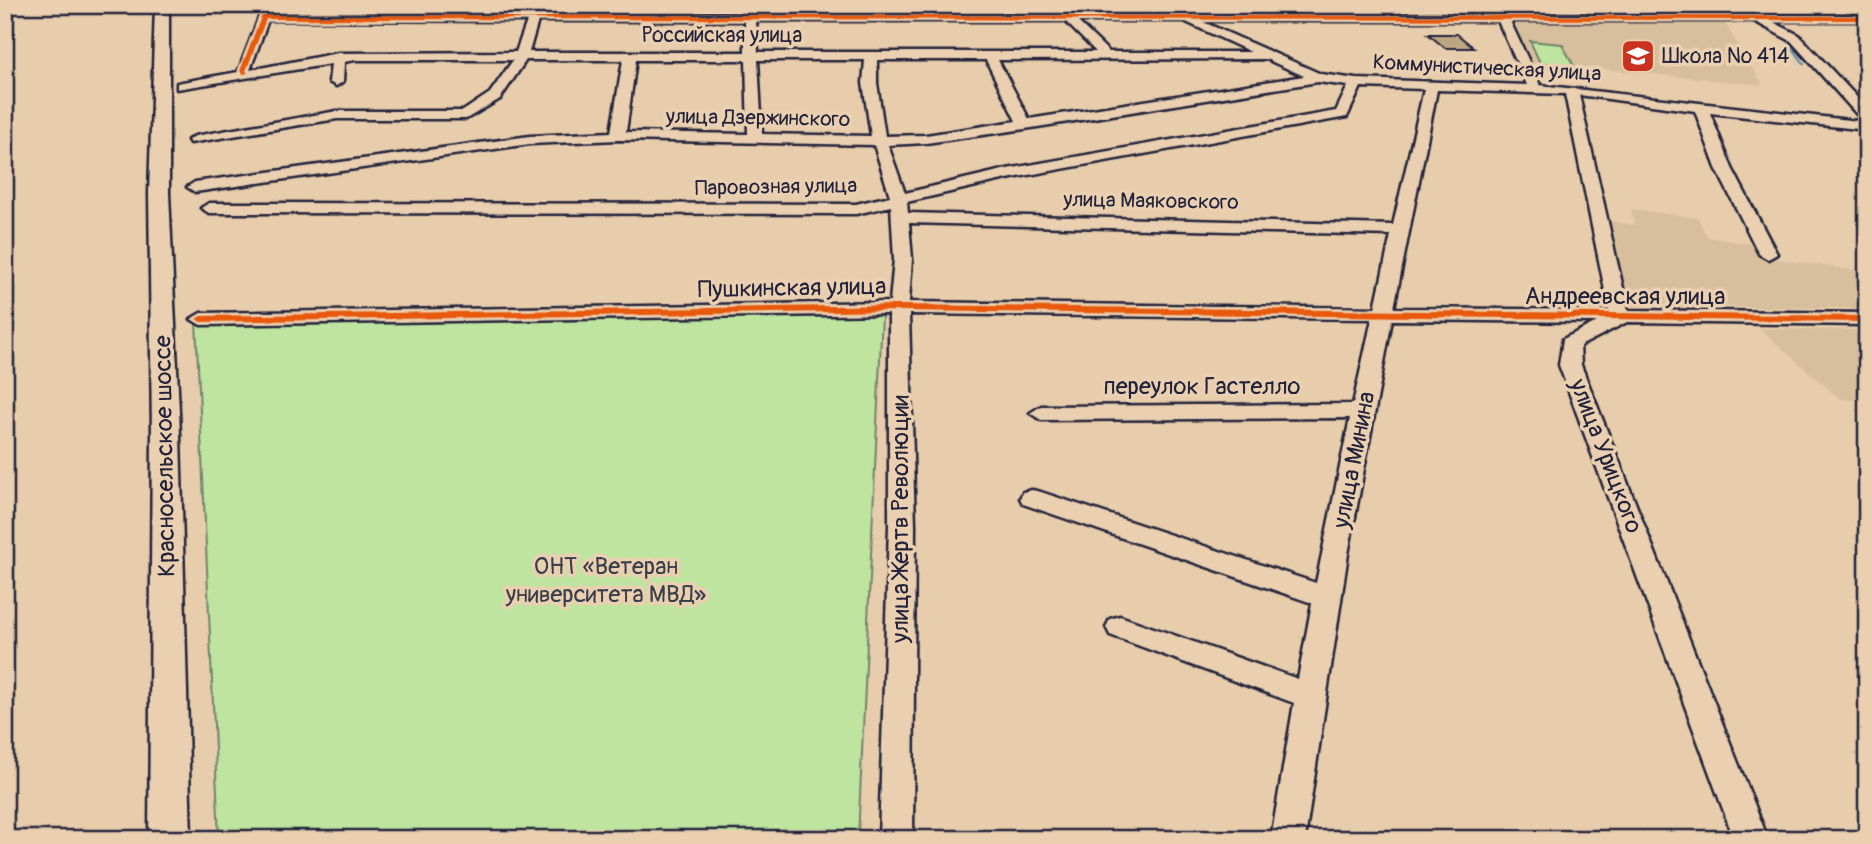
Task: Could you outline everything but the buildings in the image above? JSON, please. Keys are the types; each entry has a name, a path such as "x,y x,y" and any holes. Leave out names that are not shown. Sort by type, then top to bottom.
{"main road":[{"name":"Красносельское шоссе","path":"162,5 172,80 159,193 166,434 170,839"}],"street":[{"path":"1752,5 1760,22 1795,38 1867,117"},
{"path":"405,46 422,16"},
{"path":"195,140 337,115 466,115 477,110 514,77 534,16"},
{"path":"750,16 749,56 755,139"},
{"path":"245,73 243,71 248,54 264,17 1867,18"},
{"path":"1068,17 1076,30 1095,43 1105,56"},
{"path":"1185,17 1264,56 1318,78"},
{"path":"1502,17 1535,88"},
{"name":"Российская улица","path":"172,80 245,73 405,46 522,56 1264,56"},
{"path":"618,136 629,56"},
{"name":"улица Жертв Революции","path":"871,56 870,83 879,141 900,209 903,259 900,308 902,526 896,839"},
{"path":"990,56 1026,125"},
{"path":"335,82 338,57"},
{"name":"Коммунистическая улица","path":"1318,78 1356,83 1571,90 1701,108 1867,126"},
{"name":"улица Дзержинского","path":"195,187 377,163 489,144 618,136 879,141 926,139 1318,78"},
{"name":"Паровозная улица","path":"209,208 900,209 1007,174 1342,114 1356,83"},
{"name":"улица Минина","path":"1288,839 1308,695 1329,598 1363,411 1432,84"},
{"path":"1571,90 1620,318"},
{"path":"1701,108 1724,168 1768,254"},
{"name":"улица Маяковского","path":"900,209 1400,230"},
{"name":"Пушкинская улица","path":"201,319 900,308 1383,314"},
{"name":"Андреевская улица","path":"1383,314 1867,319"},
{"name":"улица Урицкого","path":"1620,318 1570,343 1570,365 1751,839"},
{"name":"переулок Гастелло","path":"1041,413 1363,411"},
{"path":"1032,498 1329,598"},
{"path":"1120,627 1308,695"}],"shaded area":[{"name":"Школа № 414","path":"1511,19 1723,20 1763,85 1533,62"},
{"path":"1631,209 1698,218 1707,237 1752,244 1761,257 1867,272 1867,308 1628,306 1609,221 1634,225"},
{"path":"1760,329 1867,330 1867,401 1840,399"}],"green space":[{"path":"1530,41 1562,44 1574,66 1540,63"},
{"name":"ОНТ «Ветеран университета МВД»","path":"882,315 858,839 219,839 196,321"}],"waterway":[{"path":"1647,15 1684,15"},
{"path":"1787,15 1809,15"},
{"path":"1751,21 1783,37"},
{"path":"1790,44 1804,64"}],"railway":[{"path":"262,5 1867,8"}],"cycle path":[{"path":"245,73 243,71 264,17 1867,18"},
{"path":"201,319 899,308 1867,319"}],"place":[{"name":"Школа № 414","path":"1638,56"}]}
